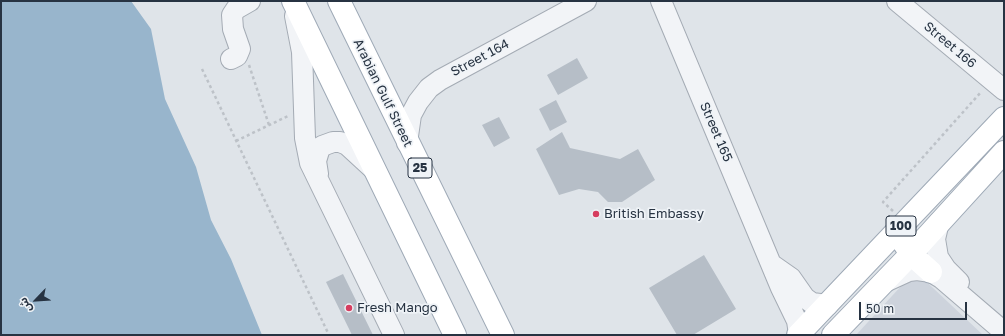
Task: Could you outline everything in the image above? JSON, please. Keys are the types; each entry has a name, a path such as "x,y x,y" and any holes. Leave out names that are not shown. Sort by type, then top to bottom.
{"main road":[{"path":"292,1 455,335"},
{"name":"Arabian Gulf Street","path":"339,1 407,143 503,335"},
{"name":"100","path":"799,335 1004,118"},
{"name":"100","path":"833,335 885,282 1004,152"},
{"path":"905,222 902,237 911,254 932,272"}],"street":[{"path":"235,56 240,45 231,22 232,15 236,9 250,1"},
{"path":"292,1 302,52 308,154 322,187 394,335"},
{"name":"Street 164","path":"407,143 412,115 418,102 429,88 440,80 586,1"},
{"name":"Street 165","path":"661,1 771,263 797,321 799,335"},
{"name":"Street 166","path":"897,1 998,85"},
{"path":"322,187 317,168 317,156 322,146 330,143 338,142 348,145 375,171"},
{"path":"939,222 935,245 941,262 1004,324"},
{"path":"771,263 791,278 805,298 812,303 828,305"},
{"path":"885,282 909,271 917,270 932,272 1004,332"}],"path":[{"path":"235,56 247,59 269,125"},
{"path":"202,70 329,335"},
{"path":"905,222 883,202 998,85"},
{"path":"236,141 305,108"}],"shaded area":[{"path":"915,271 983,335 856,335"}],"water":[{"path":"1,1 131,1 151,29 165,99 196,167 211,220 231,259 262,335 1,335"}],"building":[{"path":"577,58 588,78 558,95 547,75"},
{"path":"556,100 567,122 550,131 539,109"},
{"path":"499,117 510,138 494,147 482,125"},
{"path":"562,132 570,148 620,159 638,149 655,180 622,202 608,202 598,192 579,189 559,195 536,149"},
{"path":"704,255 736,309 693,335 677,335 649,288"},
{"name":"Fresh Mango","path":"343,274 373,335 352,335 326,282"}],"place":[{"name":"British Embassy","path":"596,214"},
{"name":"Fresh Mango","path":"349,308"}]}
